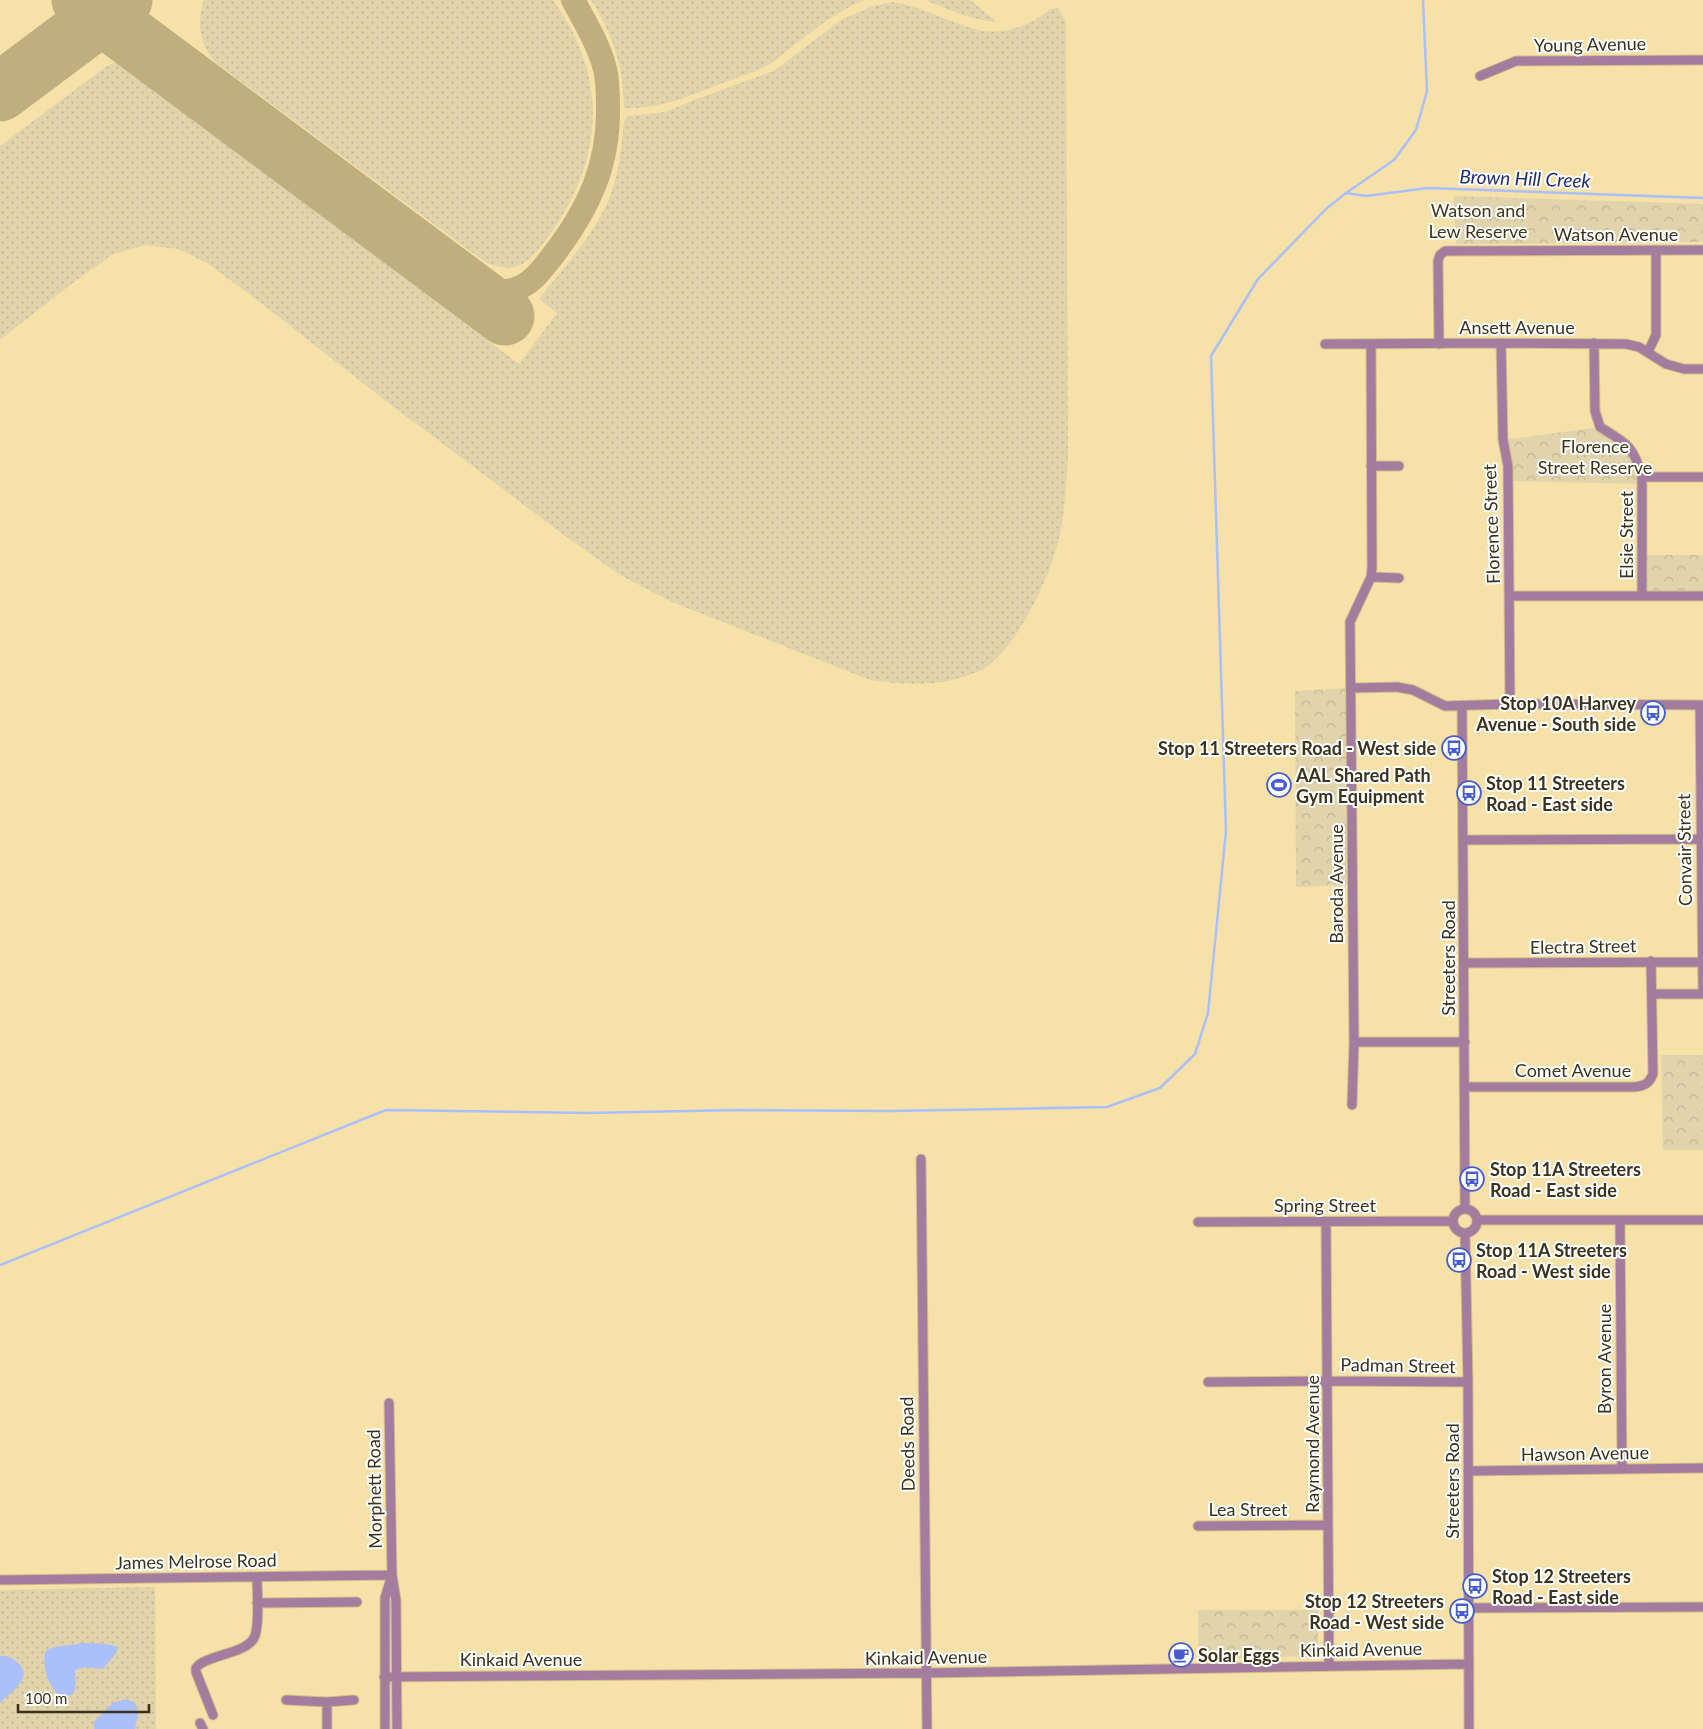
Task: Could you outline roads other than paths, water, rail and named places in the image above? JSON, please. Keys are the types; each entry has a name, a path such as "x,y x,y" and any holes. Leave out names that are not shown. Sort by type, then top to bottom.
{"street":[{"name":"Young Avenue","path":"1480,76 1516,61 1703,60"},
{"name":"Watson Avenue","path":"1439,344 1438,260 1445,251 1703,250"},
{"path":"1648,352 1656,335 1656,251"},
{"name":"Florence Street","path":"1501,343 1502,440 1508,466 1510,704"},
{"name":"Elsie Street","path":"1594,343 1595,411 1600,427 1626,443 1637,459 1642,477 1642,596"},
{"name":"Ansett Avenue","path":"1325,344 1626,344 1639,347 1666,364 1684,369 1703,369"},
{"name":"Baroda Avenue","path":"1352,1105 1354,1042 1350,622 1371,577 1372,344"},
{"path":"1371,466 1399,466"},
{"path":"1642,477 1703,476"},
{"path":"1371,577 1399,578"},
{"path":"1510,596 1703,596"},
{"path":"1351,688 1397,687 1414,690 1445,706 1510,704 1701,706"},
{"name":"Streeters Road","path":"1462,706 1465,1209"},
{"name":"Convair Street","path":"1701,706 1700,839 1703,994"},
{"path":"1463,840 1700,839"},
{"name":"Comet Avenue","path":"1465,1087 1644,1086 1650,1081 1653,1074 1651,961"},
{"name":"Electra Street","path":"1464,963 1702,962"},
{"path":"1652,994 1703,994"},
{"path":"1354,1042 1464,1042"},
{"name":"Deeds Road","path":"921,1159 927,1729"},
{"path":"1465,1209 1473,1212 1478,1220 1476,1228 1465,1234 1457,1230 1453,1221 1457,1212 1465,1209"},
{"path":"1478,1220 1703,1220"},
{"name":"Byron Avenue","path":"1620,1220 1622,1468"},
{"name":"Spring Street","path":"1198,1222 1453,1221"},
{"name":"Raymond Avenue","path":"1326,1222 1329,1666"},
{"name":"Streeters Road","path":"1465,1234 1468,1382 1469,1729"},
{"name":"Padman Street","path":"1208,1382 1468,1382"},
{"name":"Morphett Road","path":"389,1403 392,1575 396,1600 396,1729"},
{"name":"Hawson Avenue","path":"1468,1471 1703,1468"},
{"name":"Lea Street","path":"1198,1526 1328,1525"},
{"name":"Morphett Road","path":"385,1729 385,1598 392,1575"},
{"name":"James Melrose Road","path":"0,1580 392,1575"},
{"path":"213,1716 196,1668 204,1661 245,1646 254,1640 256,1632 257,1577"},
{"path":"257,1603 357,1602"},
{"path":"1469,1608 1703,1607"},
{"name":"Kinkaid Avenue","path":"384,1677 926,1673 1468,1664"},
{"path":"286,1700 327,1702 354,1700"},
{"path":"327,1702 327,1729"}],"water":[{"path":"81,1643 110,1645 117,1647 117,1652 103,1669 85,1667 75,1670 74,1692 68,1696 61,1695 55,1691 47,1676 44,1660 45,1654 47,1650 54,1647"},
{"path":"0,1656 7,1656 18,1663 24,1674 19,1685 0,1703"},
{"path":"126,1699 135,1703 138,1713 135,1729 94,1729 94,1722 113,1703"}],"waterway":[{"path":"0,1265 386,1110 587,1113 738,1110 891,1111 1107,1107 1160,1088 1195,1054 1208,1013 1226,831 1211,356 1258,279 1326,209 1394,160 1416,130 1427,91 1423,0"},
{"name":"Brown Hill Creek","path":"1346,193 1366,196 1428,188 1703,198"}],"place":[{"name":"Stop 10A Harvey Avenue - South side","path":"1653,713"},
{"name":"Stop 11 Streeters Road - West side","path":"1454,748"},
{"name":"AAL Shared Path Gym Equipment","path":"1279,785"},
{"name":"Stop 11 Streeters Road - East side","path":"1469,793"},
{"name":"Stop 11A Streeters Road - East side","path":"1472,1179"},
{"name":"Stop 11A Streeters Road - West side","path":"1459,1260"},
{"name":"Stop 12 Streeters Road - East side","path":"1475,1586"},
{"name":"Stop 12 Streeters Road - West side","path":"1462,1611"},
{"name":"Solar Eggs","path":"1181,1655"}],"park label":[{"name":"Watson and Lew Reserve","path":"1478,220"},
{"name":"Florence Street Reserve","path":"1595,456"}]}
